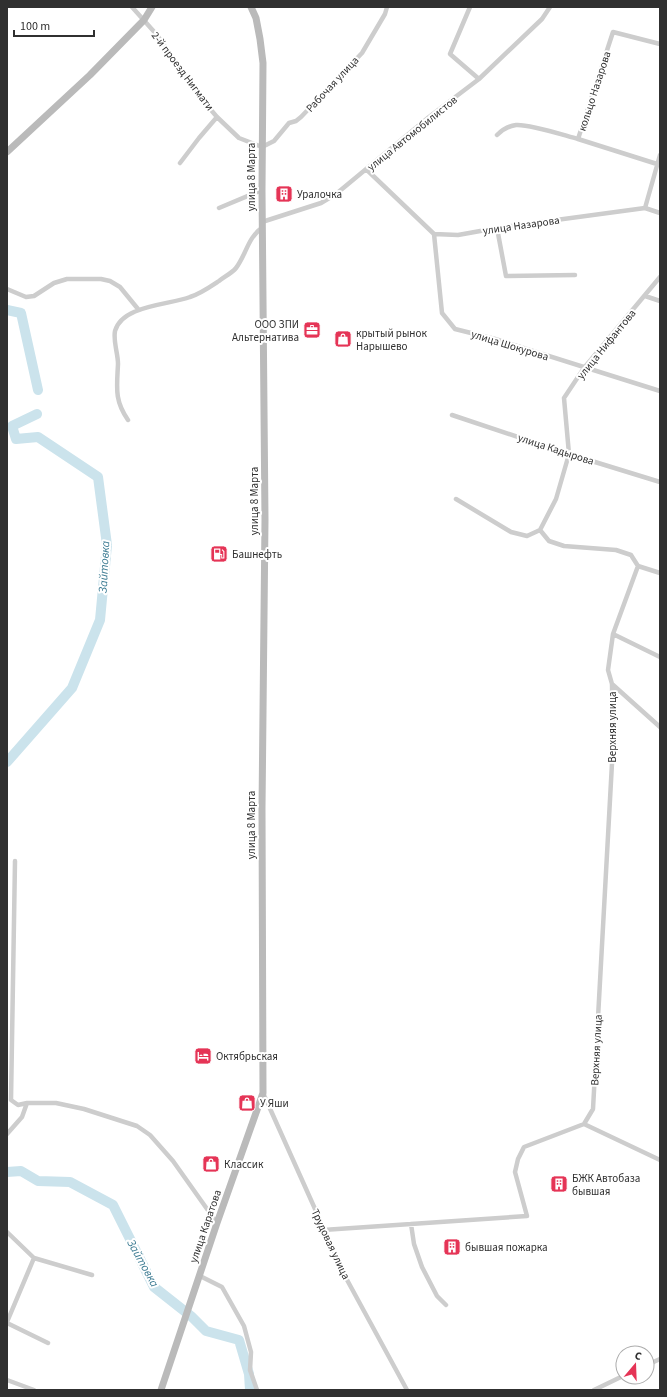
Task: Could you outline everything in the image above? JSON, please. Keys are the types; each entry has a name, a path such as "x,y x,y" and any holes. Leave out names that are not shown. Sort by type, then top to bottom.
{"main road":[{"path":"7,152 90,75 144,20 152,7"},
{"name":"улица 8 Марта","path":"251,7 256,18 263,63 262,225 265,520 262,809 263,1093"},
{"name":"улица Каратова","path":"161,1390 217,1223 263,1093"}],"street":[{"name":"2-й проезд Нигмати","path":"132,7 157,35 200,97 217,117 239,138 262,147"},
{"name":"Рабочая улица","path":"262,147 274,141 289,122 296,121 301,118 362,53 385,14 387,7"},
{"path":"470,7 450,54 479,79"},
{"name":"улица Автомобилистов","path":"262,225 321,203 336,194 368,170 429,117 479,79 542,19 550,7"},
{"name":"кольцо Назарова","path":"657,164 578,139 613,32 660,44"},
{"name":"2-й проезд Нигмати","path":"180,163 217,117"},
{"path":"497,135 502,130 510,127 524,125 578,139"},
{"path":"660,155 645,208 660,212"},
{"path":"368,170 434,234"},
{"path":"218,208 262,190"},
{"name":"улица Назарова","path":"434,234 458,235 498,228 645,208"},
{"path":"128,420 121,410 116,396 118,363 115,334 119,322 138,309 172,303 191,297 235,270 241,261 252,237 262,225"},
{"path":"498,228 506,276 575,275"},
{"name":"улица Шокурова","path":"434,234 442,313 455,329 495,339 660,391"},
{"name":"улица Нифантова","path":"540,530 556,499 569,454 564,398 584,368 660,277"},
{"path":"7,289 26,297 34,296 54,283 67,280 101,279 110,281 120,287 138,309"},
{"path":"645,296 660,301"},
{"name":"улица Кадырова","path":"452,415 569,454 660,482"},
{"path":"456,500 511,532 527,536 540,530 549,541 564,546 616,550 631,556 638,566 660,573"},
{"name":"Верхняя улица","path":"584,1124 593,1109 613,745 612,684 608,670 613,634 638,566"},
{"path":"613,634 660,657"},
{"path":"612,684 660,727"},
{"path":"15,861 11,1100 18,1105 26,1103 56,1103 84,1109 137,1126 150,1135 173,1161 217,1223"},
{"name":"Трудовая улица","path":"263,1093 346,1278 407,1390"},
{"path":"7,1134 22,1117 26,1103"},
{"path":"324,1230 527,1216 515,1172 518,1160 524,1147 584,1124 660,1160"},
{"path":"411,1224 414,1244 422,1267 437,1296 446,1304"},
{"path":"7,1232 34,1258 92,1275"},
{"path":"34,1258 7,1323 48,1343"},
{"name":"улица Каратова","path":"200,1276 222,1287 244,1326 251,1352 250,1370 257,1390"},
{"path":"7,1380 34,1390"},
{"path":"594,1390 615,1380"}],"waterway":[{"name":"Зайтовка","path":"7,310 21,313 38,390"},
{"name":"Зайтовка","path":"7,762 72,688 100,620 107,545 98,477 38,437 16,439 12,426 37,414"},
{"name":"Зайтовка","path":"7,1172 21,1171 38,1181 70,1182 113,1205 154,1287 192,1317 206,1331 239,1340 249,1374 250,1390"}],"place":[{"name":"Уралочка","path":"284,194"},
{"name":"ООО ЗПИ Альтернатива","path":"312,330"},
{"name":"крытый рынок Нарышево","path":"343,339"},
{"name":"Башнефть","path":"219,554"},
{"name":"Октябрьская","path":"203,1056"},
{"name":"У Яши","path":"247,1103"},
{"name":"Классик","path":"211,1164"},
{"name":"БЖК Автобаза бывшая","path":"559,1184"},
{"name":"бывшая пожарка","path":"452,1247"}]}
